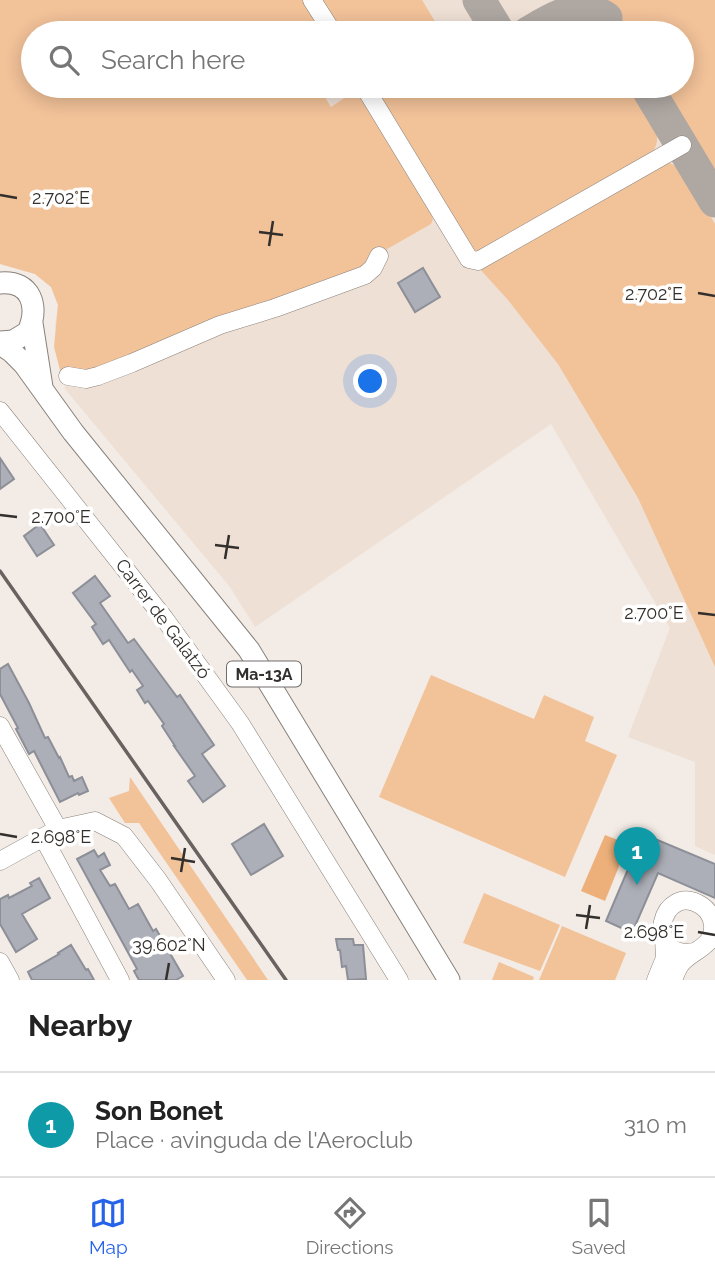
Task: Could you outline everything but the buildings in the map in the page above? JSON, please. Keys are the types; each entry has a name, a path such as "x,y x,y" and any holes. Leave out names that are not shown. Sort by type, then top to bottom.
{"main road":[{"path":"0,283 14,284 22,288 29,295 34,314 28,332 13,341 0,343"},
{"name":"Ma-13A","path":"32,323 43,392"},
{"name":"Ma-13A","path":"0,343 24,364 73,432 249,650 446,978"}],"street":[{"path":"313,0 325,21"},
{"path":"371,98 469,259 478,261 681,145"},
{"path":"68,376 86,379 98,376 220,325 365,275 373,268 379,256"},
{"name":"Carrer de Galatzó","path":"0,411 164,618 240,723 400,980"},
{"path":"0,726 120,980"},
{"path":"0,861 50,834 94,821 124,836 158,880 226,980"},
{"path":"656,980 665,958 662,924 667,911 687,901 701,905 711,916 713,930 707,944 680,964 673,980"},
{"path":"664,939 668,945 681,952 695,952"},
{"path":"0,962 10,980"}],"shaded area":[{"path":"0,0 715,0 715,855 695,846 695,762 628,737 670,628 551,424 255,627 230,587 65,389 55,325 58,305 51,287 35,274 0,264"},
{"path":"0,0 306,0 318,21 21,21 21,98 326,98 331,107 344,98 361,98 433,219 431,224 373,257 368,264 86,379 61,374 54,347 58,305 51,287 35,274 0,264"},
{"path":"319,0 422,0 435,21 332,21"},
{"path":"604,0 715,0 715,185 663,98 694,98 694,21 617,21"},
{"path":"378,98 640,98 656,127 656,145 652,153 480,252 472,253"},
{"path":"666,162 674,165 688,179 715,224 715,667 638,498 558,364 479,268"},
{"path":"431,675 534,719 544,695 594,717 585,741 617,755 565,877 379,797"},
{"path":"130,777 268,980 247,980 139,823 125,823 109,798 129,791"},
{"path":"605,835 628,844 605,901 581,891"},
{"path":"484,893 560,925 540,971 463,943"},
{"path":"562,926 626,953 615,980 539,980"},
{"path":"499,962 534,977 533,980 492,980"}],"taxiway":[{"path":"479,0 492,21"},
{"path":"549,21 576,11 596,13 606,18"},
{"path":"653,98 715,201"}],"railway":[{"path":"0,571 286,980"}],"place":[{"name":"Son Bonet","path":"637,885"}]}
